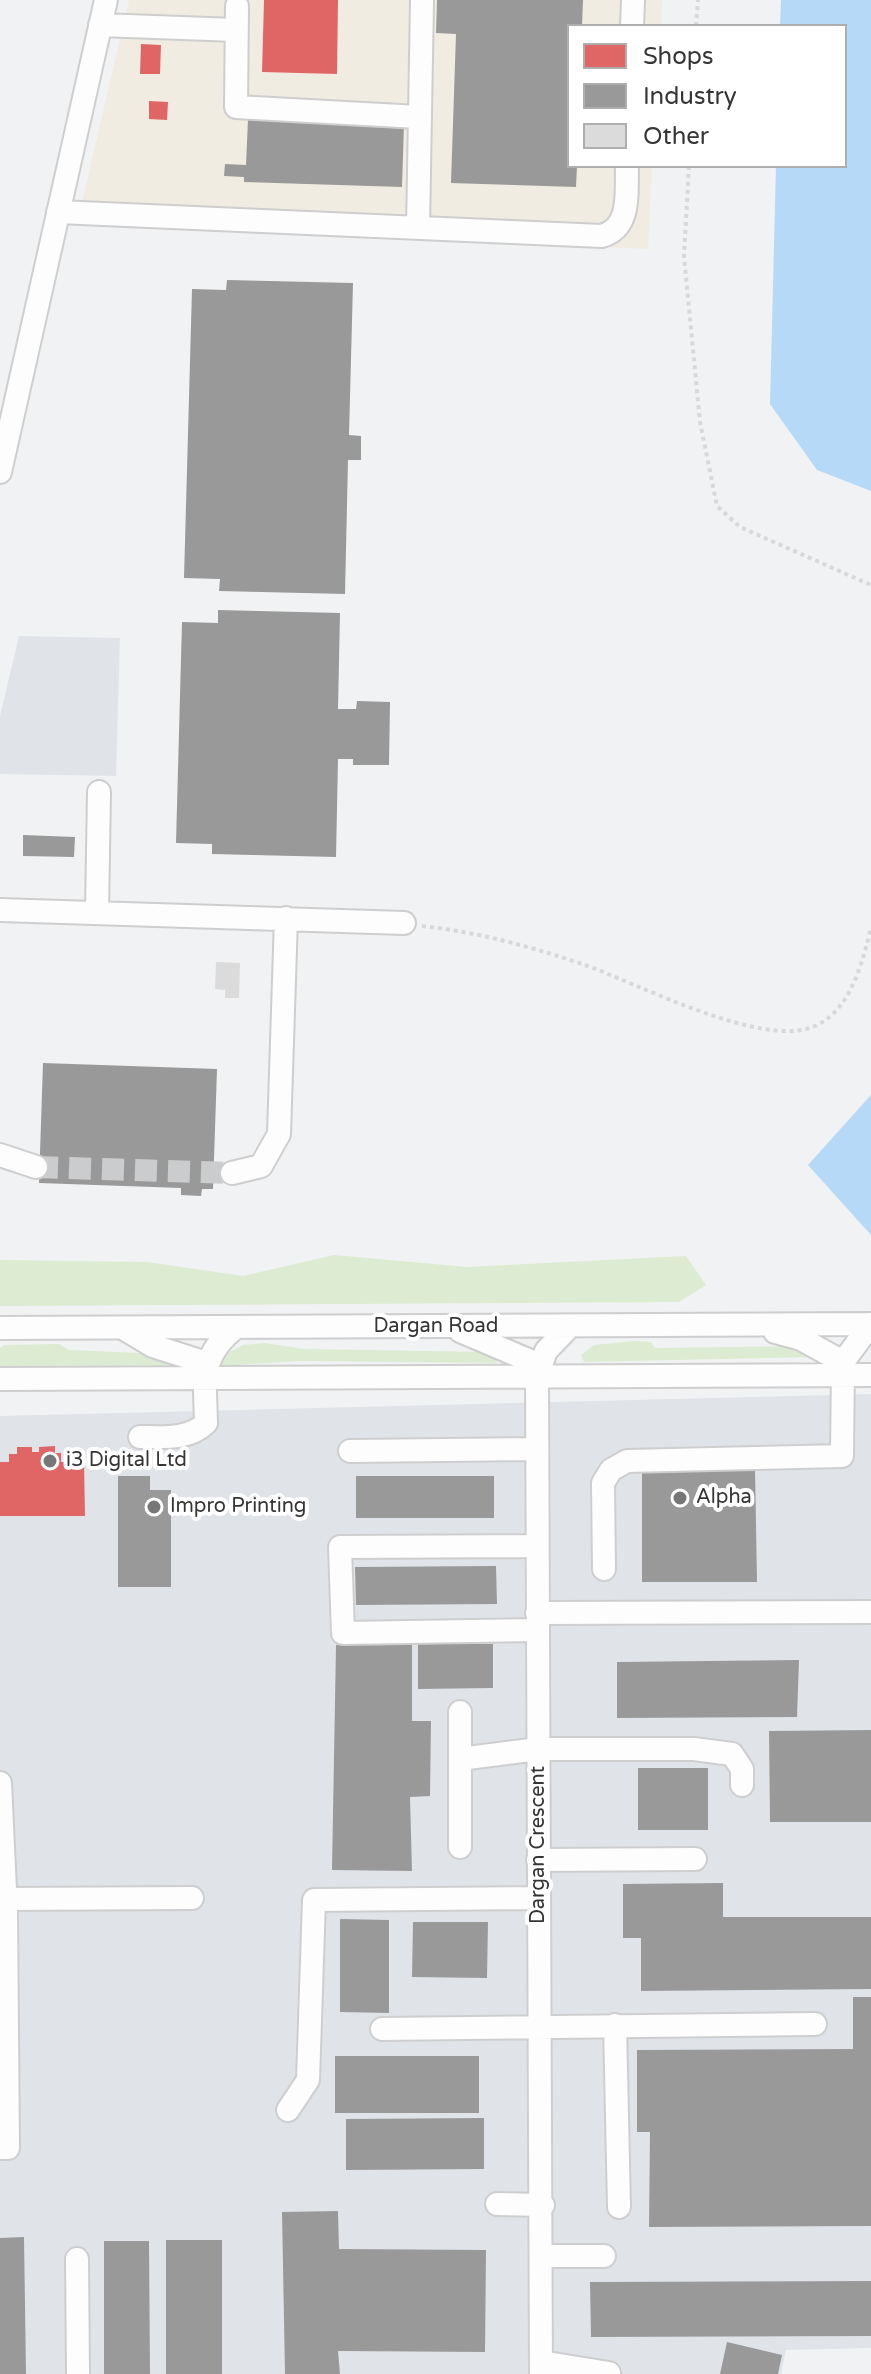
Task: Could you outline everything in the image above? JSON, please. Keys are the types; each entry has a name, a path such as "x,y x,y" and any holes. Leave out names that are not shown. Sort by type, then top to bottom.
{"street":[{"path":"0,472 106,0"},
{"path":"418,228 422,0"},
{"path":"632,24 633,0"},
{"path":"237,6 236,107 242,110 419,117"},
{"path":"100,25 236,41"},
{"path":"58,212 602,236 619,227 624,215 627,168"},
{"path":"97,912 99,792"},
{"path":"0,910 404,923"},
{"path":"232,1173 261,1166 279,1134 286,918"},
{"path":"0,1155 36,1167"},
{"path":"604,1569 603,1491 611,1470 627,1461 842,1456 843,1369 871,1324"},
{"name":"Dargan Road","path":"3,1331 871,1324"},
{"path":"752,1325 801,1339 843,1369"},
{"path":"448,1326 538,1371"},
{"path":"538,1371 546,1351 570,1326"},
{"path":"140,1437 179,1436 199,1431 206,1423 206,1371 222,1338 236,1327"},
{"path":"122,1328 206,1371"},
{"path":"0,1379 206,1371 843,1369 871,1375"},
{"name":"Dargan Crescent","path":"538,1371 538,1860 543,2205 541,2368"},
{"path":"350,1451 537,1449"},
{"path":"537,1546 340,1547 343,1633 537,1621 871,1612"},
{"path":"460,1712 460,1847"},
{"path":"460,1759 538,1749 694,1749 732,1754 742,1769 742,1785"},
{"path":"0,1783 5,1899 8,2148 0,2148"},
{"path":"538,1860 695,1859"},
{"path":"5,1899 192,1898"},
{"path":"288,2110 308,2080 314,1900 539,1898"},
{"path":"382,2029 815,2024"},
{"path":"615,2025 619,2207"},
{"path":"497,2204 543,2205"},
{"path":"542,2256 604,2256"},
{"path":"77,2259 78,2374"},
{"path":"541,2368 609,2373"}],"path":[{"path":"696,24 698,0"},
{"path":"689,168 684,256 700,422 717,506 740,527 871,585"},
{"path":"404,923 478,933 584,965 700,1012 763,1030 814,1027 841,1006 862,963 871,928"}],"shaded area":[{"path":"129,0 662,0 661,24 567,24 567,168 652,168 648,249 77,224"},
{"path":"19,636 120,638 116,776 0,774 0,716"},
{"path":"871,1394 871,2348 786,2350 781,2374 0,2374 0,1416"}],"green space":[{"path":"334,1255 467,1267 686,1256 706,1285 679,1302 0,1306 0,1260 147,1262 243,1276"},
{"path":"651,1342 655,1348 806,1346 814,1357 584,1362 581,1355 594,1345"},
{"path":"265,1343 304,1349 486,1352 495,1354 497,1363 299,1361 222,1366 221,1357 243,1345"},
{"path":"59,1344 69,1350 162,1354 181,1365 0,1366 0,1348 4,1345"}],"water":[{"path":"781,0 871,0 871,491 817,470 770,404 776,168 847,168 847,24 780,24"},
{"path":"871,1095 871,1235 808,1165"}],"building: Shops":[{"path":"264,0 338,0 337,74 262,72"},
{"path":"141,44 161,45 160,74 140,74"},
{"path":"149,101 168,102 167,120 149,119"},
{"path":"55,1446 55,1453 61,1453 61,1462 84,1462 85,1516 0,1516 0,1462 9,1462 9,1454 17,1454 17,1447 32,1447 32,1452 39,1452 39,1447"}],"building: Industry":[{"path":"437,0 583,0 582,24 567,24 567,168 577,168 576,187 451,183 456,34 436,33"},
{"path":"248,119 404,124 402,187 244,182 244,177 224,176 225,164 246,165"},
{"path":"227,280 353,283 349,435 361,436 361,460 348,460 345,594 219,591 220,579 184,578 192,289 226,290"},
{"path":"218,610 340,613 338,709 356,709 357,701 390,702 389,765 353,765 353,759 338,759 336,857 212,854 212,844 176,843 182,622 218,623"},
{"path":"23,835 75,837 74,857 23,856"},
{"path":"43,1063 217,1069 213,1189 202,1189 201,1196 181,1195 181,1188 39,1183"},
{"path":"755,1467 757,1582 642,1582 642,1469"},
{"path":"118,1476 150,1476 150,1490 171,1490 171,1587 118,1587"},
{"path":"356,1476 494,1476 494,1518 356,1518"},
{"path":"496,1566 497,1604 356,1605 355,1567"},
{"path":"418,1644 493,1644 493,1688 418,1689"},
{"path":"336,1645 412,1645 412,1721 431,1721 430,1796 410,1797 412,1871 332,1870"},
{"path":"799,1660 797,1717 617,1718 617,1662"},
{"path":"871,1730 871,1822 770,1822 769,1731"},
{"path":"638,1768 708,1768 708,1830 638,1830"},
{"path":"723,1883 723,1917 871,1917 871,1989 641,1991 641,1938 623,1938 623,1884"},
{"path":"340,1919 389,1920 389,2013 340,2012"},
{"path":"413,1922 488,1922 487,1978 412,1977"},
{"path":"853,1997 871,1997 871,2226 649,2227 650,2132 637,2132 637,2050 853,2049"},
{"path":"335,2056 479,2056 479,2113 335,2113"},
{"path":"484,2118 484,2169 346,2170 346,2119"},
{"path":"338,2211 339,2249 486,2250 485,2352 338,2351 340,2374 285,2374 282,2212"},
{"path":"24,2237 26,2374 0,2374 0,2238"},
{"path":"166,2240 222,2240 222,2374 166,2374"},
{"path":"104,2241 149,2241 150,2374 104,2374"},
{"path":"871,2281 871,2336 591,2337 590,2282"},
{"path":"727,2342 782,2355 778,2374 720,2374"}],"building: Other":[{"path":"216,962 240,963 239,998 225,998 225,990 215,989"}],"tunnel":[{"path":"36,1167 232,1173"}],"place":[{"name":"i3 Digital Ltd","path":"50,1461"},
{"name":"Alpha","path":"680,1498"},
{"name":"Impro Printing","path":"154,1507"}]}
